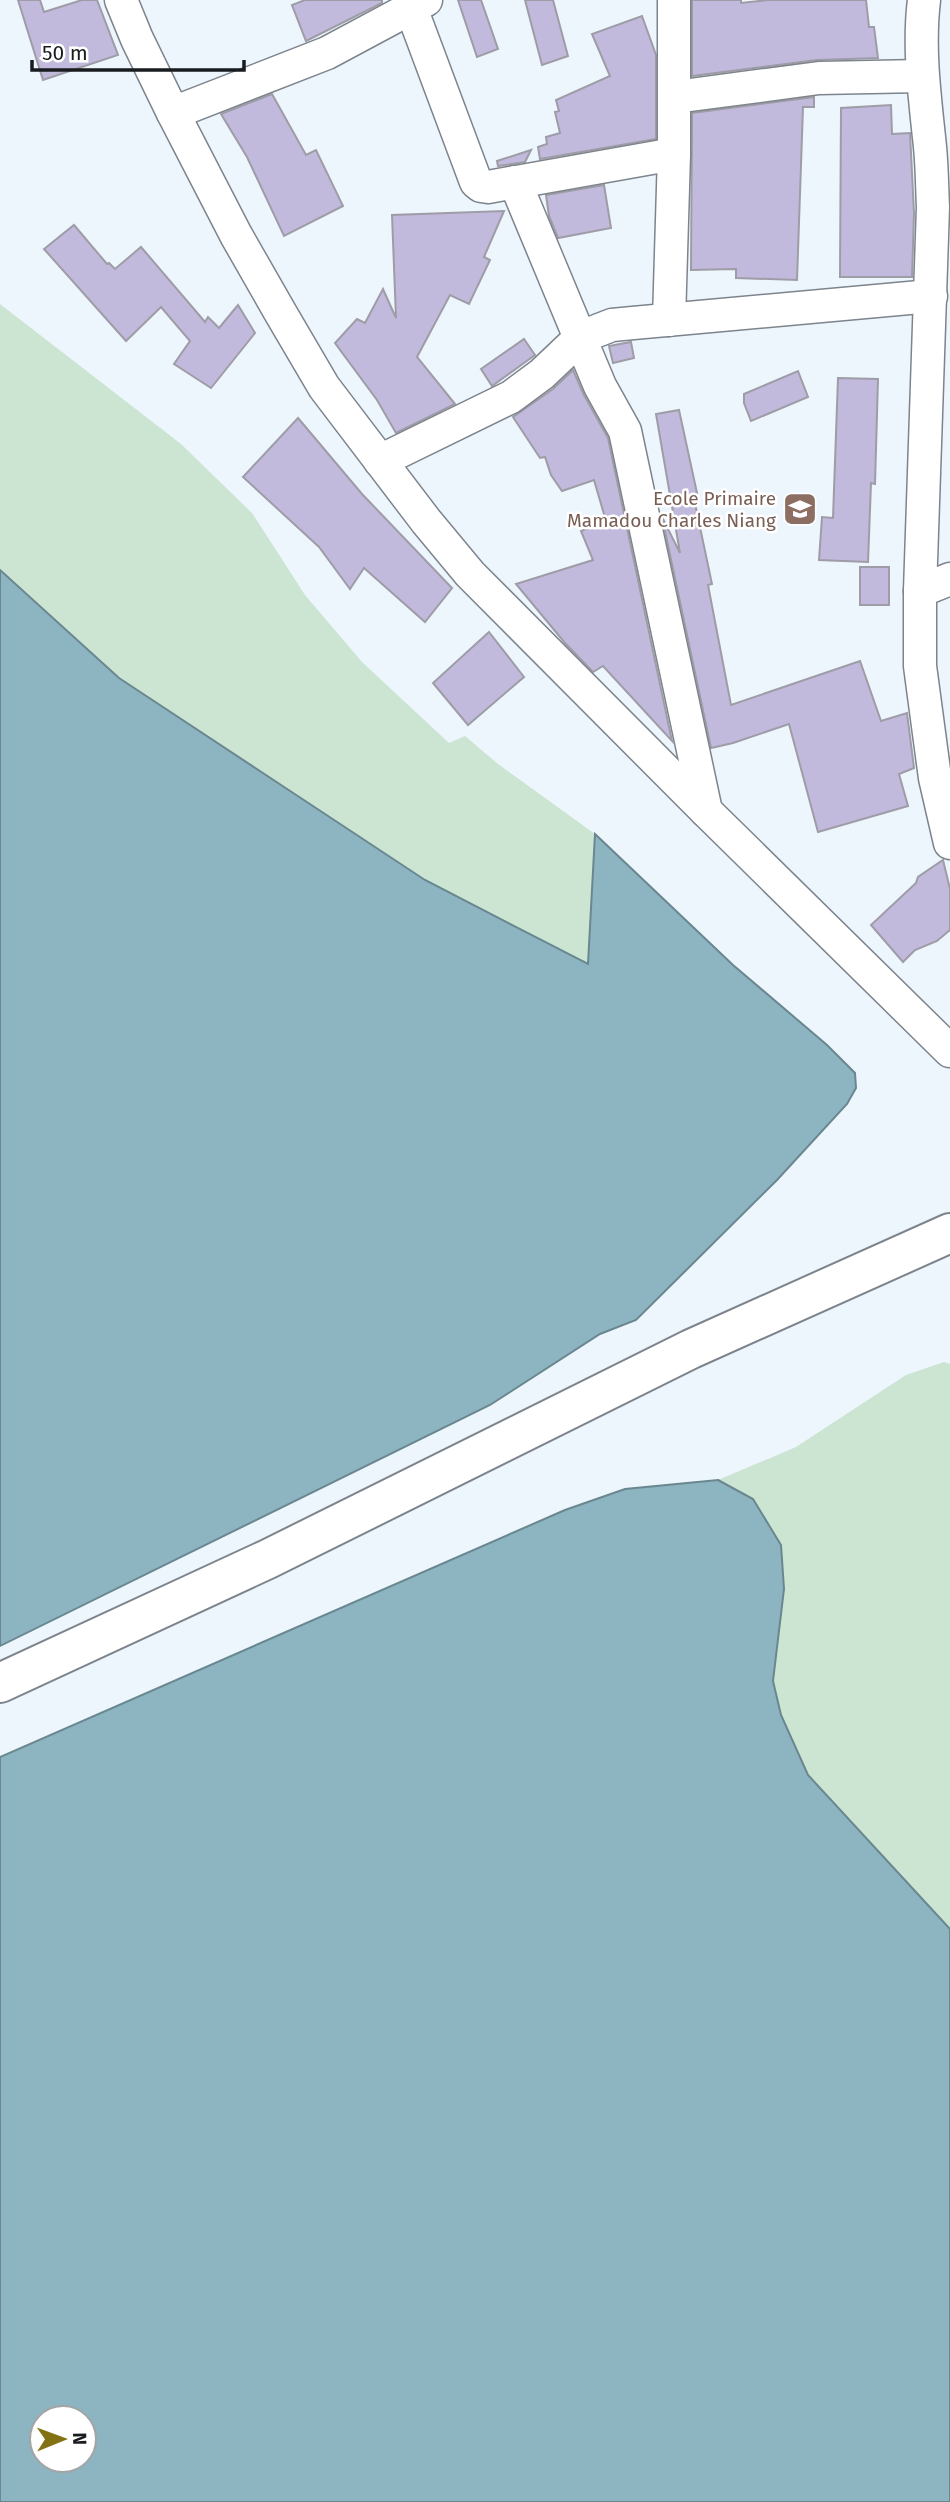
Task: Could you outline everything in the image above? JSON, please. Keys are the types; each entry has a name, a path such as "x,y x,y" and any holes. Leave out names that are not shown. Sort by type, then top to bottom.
{"highway":[{"path":"0,1683 268,1559 691,1349 950,1233"}],"street":[{"path":"121,0 173,113 236,235 318,376 380,461 470,574 950,1051"},
{"path":"669,320 675,97 674,0"},
{"path":"173,113 327,53 415,3 476,182 481,186 488,187 674,154"},
{"path":"932,13 922,76 931,151 933,196 920,666 935,778 950,843"},
{"path":"675,97 819,78 922,76"},
{"path":"515,182 600,386 625,431 706,811"},
{"path":"380,461 511,397 542,374 581,337 612,326 931,296"},
{"path":"920,591 950,579"}],"green space":[{"path":"0,304 181,444 252,513 305,595 362,662 449,743 465,736 498,764 595,834 589,964 425,880 119,678 0,570"},
{"path":"944,1362 950,1364 950,1929 808,1775 781,1715 773,1681 784,1589 753,1499 718,1480 796,1447 906,1375"}],"water":[{"path":"0,570 119,678 425,880 588,964 595,834 733,965 827,1045 855,1073 856,1088 847,1104 777,1180 636,1320 600,1334 490,1405 0,1646"},
{"path":"718,1480 753,1499 781,1545 784,1589 773,1681 781,1715 808,1775 950,1929 950,2502 0,2502 0,1757 565,1510 625,1489"}],"building":[{"path":"18,0 40,0 44,12 82,0 97,0 118,55 43,80"},
{"path":"305,0 382,0 382,3 306,41 292,5"},
{"path":"458,0 481,0 498,49 477,57"},
{"path":"525,0 553,0 568,56 542,65"},
{"path":"692,0 741,0 741,3 768,0 866,0 869,27 874,27 878,58 817,60 692,76"},
{"path":"642,16 656,55 656,139 540,159 538,147 547,144 546,137 560,133 555,112 559,111 556,100 610,76 592,34"},
{"path":"272,94 306,155 316,150 343,206 284,236 247,157 221,114"},
{"path":"814,97 814,107 803,107 797,280 736,278 736,269 691,270 692,113"},
{"path":"891,105 892,134 910,133 914,213 912,277 840,277 841,108"},
{"path":"531,150 525,162 498,166 497,161"},
{"path":"604,185 611,228 558,238 549,216 546,195"},
{"path":"504,211 484,257 490,260 469,304 450,295 417,357 455,404 396,433 377,400 335,343 357,319 365,323 383,289 396,318 392,215"},
{"path":"74,225 107,264 115,269 141,247 205,322 208,317 219,328 238,305 255,333 211,388 174,364 190,341 161,307 126,341 44,249"},
{"path":"524,339 535,355 492,386 481,369"},
{"path":"631,342 634,358 613,363 609,346"},
{"path":"573,370 608,438 672,741 603,666 593,672 516,584 593,560 581,531 606,521 594,480 562,491 551,475 545,457 540,458 513,417 553,389"},
{"path":"798,371 808,397 751,421 744,403 744,394"},
{"path":"838,378 878,379 875,484 871,483 868,562 819,560 822,517 833,518"},
{"path":"679,410 697,493 693,494 712,584 708,585 731,705 860,661 881,721 907,713 914,768 899,774 908,806 818,832 789,724 711,748 662,517 680,553 656,414"},
{"path":"298,418 362,494 452,588 425,622 364,568 350,589 319,547 243,477"},
{"path":"860,567 889,567 889,605 860,605"},
{"path":"489,632 524,677 468,725 433,683"},
{"path":"943,860 950,889 950,930 937,941 915,950 903,962 871,925 916,883 918,877"}],"place":[{"name":"Ecole Primaire Mamadou Charles Niang","path":"800,509"}]}
